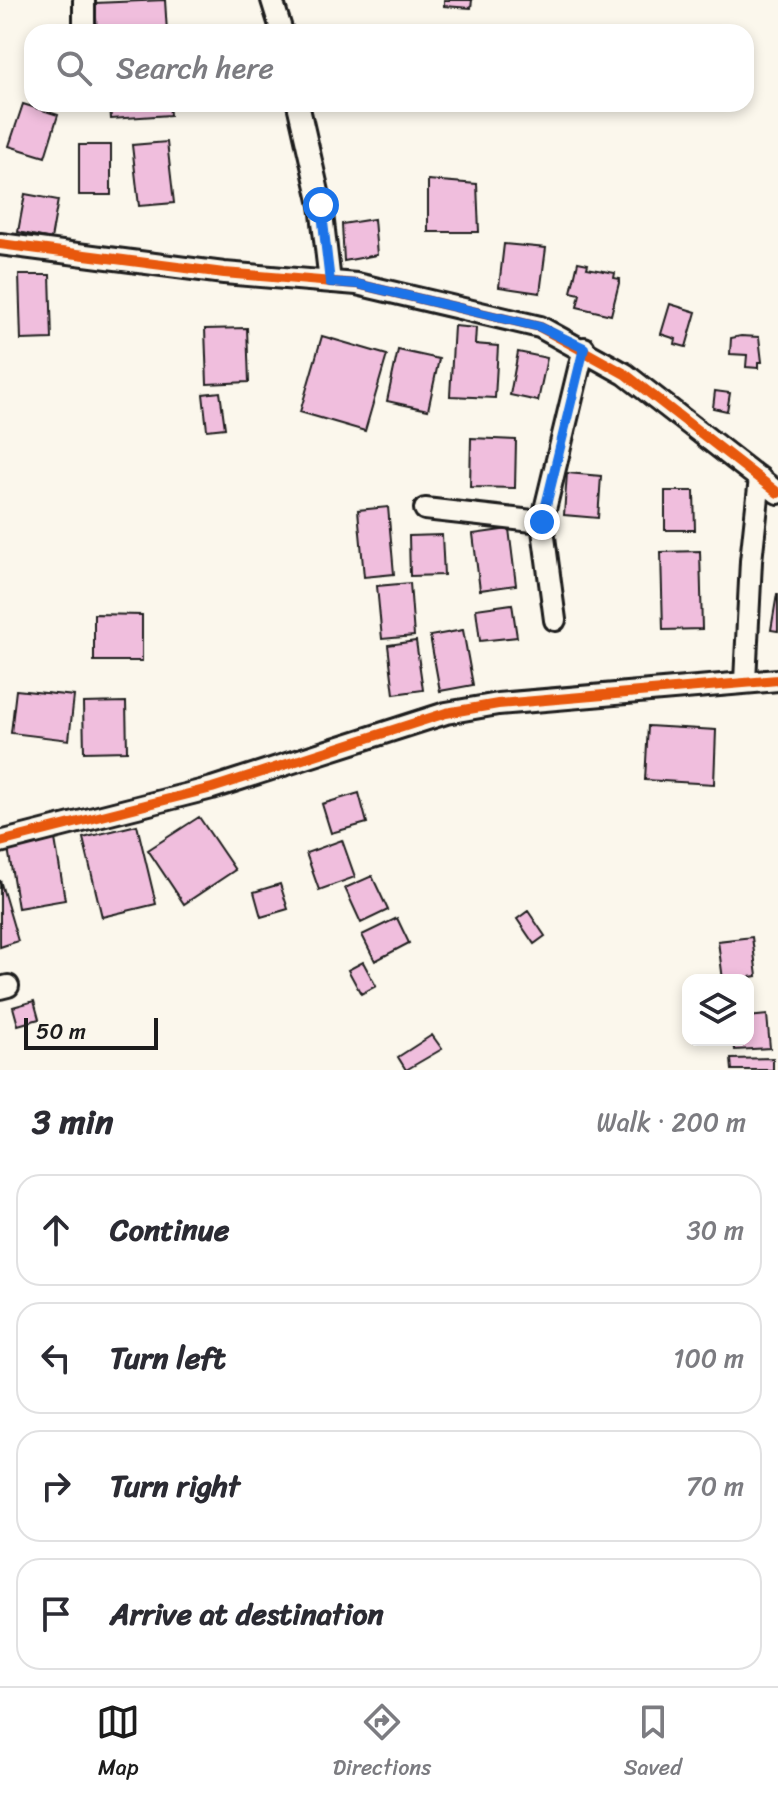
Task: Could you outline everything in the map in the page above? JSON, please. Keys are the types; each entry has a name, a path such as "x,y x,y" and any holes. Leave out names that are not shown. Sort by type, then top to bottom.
{"street":[{"path":"84,0 84,24"},
{"path":"272,0 280,24"},
{"path":"300,112 321,205 330,282"},
{"path":"0,244 224,273 357,284 540,327 584,348 667,404 778,493"},
{"path":"555,620 542,522 584,348"},
{"path":"745,681 751,561 760,478"},
{"path":"425,509 542,522"},
{"path":"0,842 212,788 446,713 498,704 778,680"}],"building":[{"path":"165,0 166,24 96,24 95,3"},
{"path":"444,0 472,0 471,8 444,6"},
{"path":"23,104 24,112 58,115 45,157 9,146"},
{"path":"111,112 170,112 170,115 111,119"},
{"path":"167,142 174,203 139,206 132,145"},
{"path":"79,145 111,145 111,195 79,195"},
{"path":"428,180 477,184 479,232 428,232"},
{"path":"25,194 58,200 51,239 18,232"},
{"path":"374,219 377,255 344,261 342,224"},
{"path":"504,244 546,248 540,293 499,287"},
{"path":"578,262 588,264 587,268 615,273 614,278 620,279 611,315 577,307 580,294 571,292"},
{"path":"19,275 50,275 52,339 21,340"},
{"path":"670,304 696,312 686,347 675,344 676,339 661,334"},
{"path":"454,326 476,328 475,344 498,346 495,398 450,396"},
{"path":"247,328 249,382 207,384 205,329"},
{"path":"322,336 387,355 365,431 300,412"},
{"path":"759,337 762,362 758,362 758,368 746,367 747,355 730,354 731,338"},
{"path":"398,350 439,359 428,410 387,401"},
{"path":"518,352 547,358 538,401 510,395"},
{"path":"715,391 730,393 727,411 713,408"},
{"path":"220,392 225,428 207,430 203,394"},
{"path":"471,438 516,440 515,488 470,487"},
{"path":"567,473 601,476 598,518 564,515"},
{"path":"665,491 694,491 695,530 665,530"},
{"path":"388,507 394,574 364,577 358,510"},
{"path":"509,529 516,585 480,590 473,534"},
{"path":"442,535 444,575 410,576 409,536"},
{"path":"700,551 702,629 663,630 661,552"},
{"path":"410,583 414,636 382,639 377,586"},
{"path":"778,594 778,631 771,630"},
{"path":"512,604 517,637 480,641 476,609"},
{"path":"94,614 142,615 142,661 94,661"},
{"path":"463,630 473,685 440,691 430,636"},
{"path":"416,641 423,690 394,694 388,645"},
{"path":"16,690 74,696 69,740 11,733"},
{"path":"126,702 127,751 84,752 83,703"},
{"path":"648,726 716,730 714,784 645,780"},
{"path":"359,793 367,823 331,833 322,804"},
{"path":"199,817 235,870 184,904 148,850"},
{"path":"137,825 156,904 102,917 83,838"},
{"path":"55,839 65,900 18,908 8,848"},
{"path":"342,840 355,877 319,890 306,853"},
{"path":"372,876 388,910 361,923 345,888"},
{"path":"0,880 18,941 0,947"},
{"path":"280,884 288,909 261,917 254,892"},
{"path":"528,911 545,936 534,944 517,919"},
{"path":"397,918 409,943 375,961 362,935"},
{"path":"752,937 757,976 722,974 718,941"},
{"path":"363,962 376,986 361,994 348,970"},
{"path":"34,1001 39,1019 18,1025 13,1007"},
{"path":"767,1015 770,1048 735,1050 735,1046 754,1046 754,1016"},
{"path":"432,1035 442,1049 406,1070 398,1057"},
{"path":"773,1058 773,1070 732,1070 731,1059"}],"cycle path":[{"path":"0,244 224,273 357,284 540,327 625,374 778,493"},
{"path":"0,842 212,788 446,713 498,704 778,680"}],"route":[{"path":"321,205 330,282 357,284 540,327 584,348 542,522"}]}
